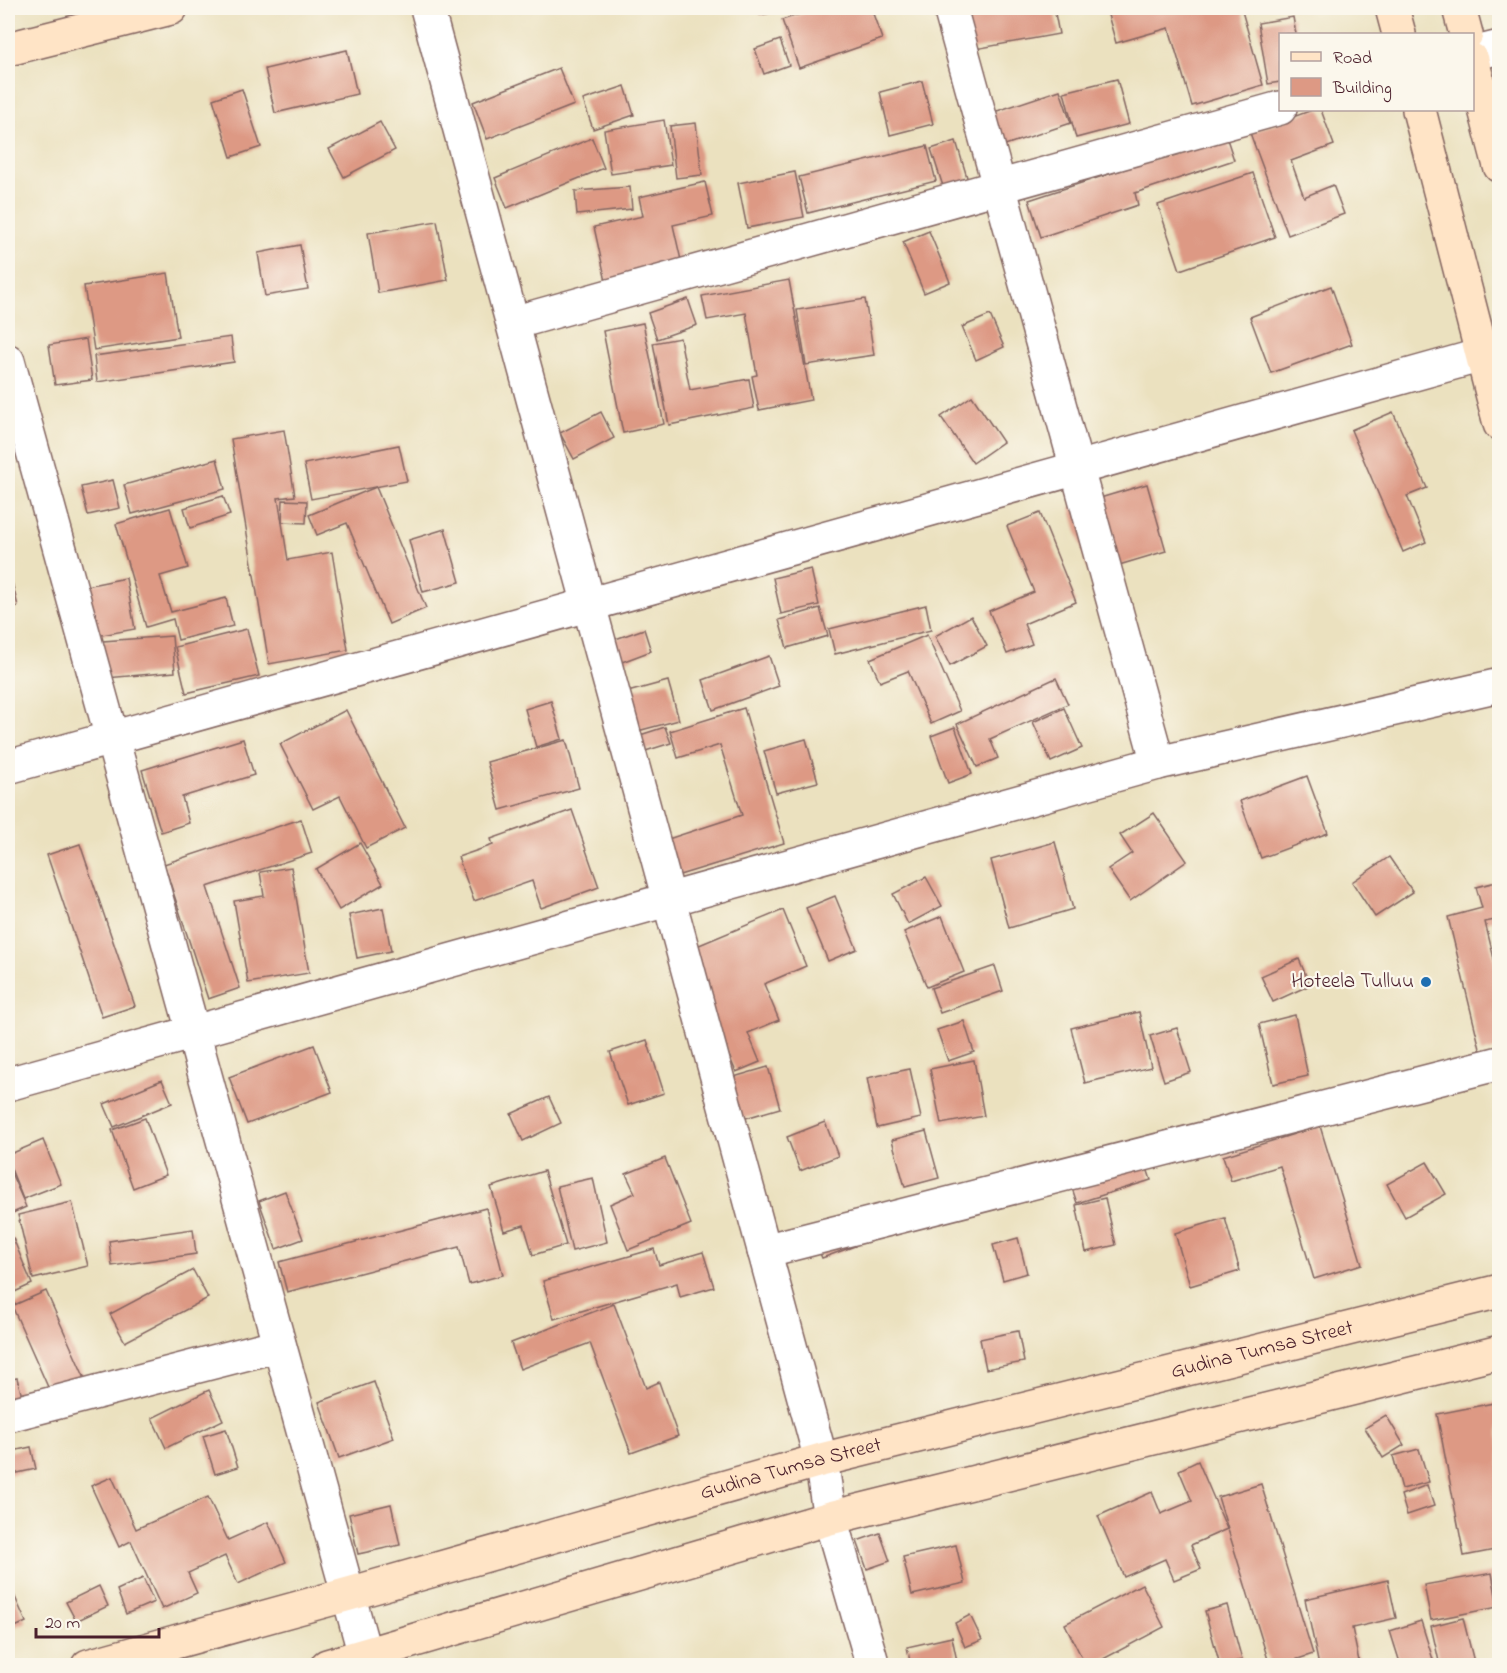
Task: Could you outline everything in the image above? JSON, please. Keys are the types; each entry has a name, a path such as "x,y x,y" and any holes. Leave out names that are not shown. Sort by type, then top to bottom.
{"street":[{"path":"8,49 171,8"},
{"path":"428,8 821,1460 830,1518 873,1665"},
{"path":"950,8 1158,763"},
{"path":"1392,8 1399,33"},
{"path":"1459,8 1466,33"},
{"path":"1474,54 1500,47"},
{"path":"1474,64 1500,166"},
{"path":"513,323 1279,109"},
{"path":"1419,111 1500,424"},
{"path":"8,767 1482,355"},
{"path":"8,361 367,1660"},
{"path":"8,1084 1158,763 1500,685"},
{"path":"764,1251 1500,1064"},
{"name":"Gudina Tumsa Street","path":"88,1665 349,1594 821,1460 1500,1291"},
{"path":"8,1414 279,1345"},
{"path":"327,1665 367,1660 830,1518 1500,1352"}],"building":[{"path":"759,8 788,8 788,10 760,15"},
{"path":"819,8 871,8 882,39 799,68 782,20"},
{"path":"963,8 1054,8 1059,34 970,50"},
{"path":"1106,8 1252,8 1242,11 1263,85 1192,106 1169,28 1116,43"},
{"path":"1293,17 1296,33 1279,33 1279,82 1268,84 1258,23"},
{"path":"780,40 789,65 764,74 755,49"},
{"path":"347,50 357,94 275,113 265,69"},
{"path":"559,68 574,105 487,139 473,102"},
{"path":"1117,79 1129,124 1076,138 1064,92"},
{"path":"922,81 933,124 890,135 880,92"},
{"path":"625,86 634,115 593,129 583,100"},
{"path":"242,89 261,147 231,157 213,99"},
{"path":"1060,90 1071,123 1002,146 991,113"},
{"path":"1309,111 1321,111 1334,145 1291,161 1304,197 1333,185 1344,214 1288,235 1250,133"},
{"path":"664,120 671,165 611,174 604,130"},
{"path":"380,122 395,150 344,177 329,149"},
{"path":"696,123 702,175 676,178 670,126"},
{"path":"1226,136 1234,160 1135,193 1138,205 1041,237 1029,200"},
{"path":"592,138 604,168 507,208 495,178"},
{"path":"956,141 973,197 949,205 931,149"},
{"path":"927,146 936,181 808,213 799,177"},
{"path":"795,172 804,217 747,228 738,183"},
{"path":"1253,173 1275,237 1180,270 1158,205"},
{"path":"705,182 713,216 673,225 683,269 607,286 594,227 643,216 639,197"},
{"path":"630,187 632,209 577,215 575,191"},
{"path":"437,221 448,280 378,293 368,233"},
{"path":"929,231 950,282 924,293 903,242"},
{"path":"300,245 308,289 265,296 258,253"},
{"path":"168,273 178,337 94,350 84,286"},
{"path":"789,280 811,400 759,410 752,376 757,375 746,313 707,320 702,296"},
{"path":"1331,286 1352,344 1271,373 1250,317"},
{"path":"688,299 697,325 657,339 648,313"},
{"path":"865,299 874,355 806,365 797,310"},
{"path":"990,315 1004,347 976,360 962,327"},
{"path":"643,323 664,424 623,433 603,331"},
{"path":"231,337 234,362 97,382 94,356"},
{"path":"680,338 690,390 749,379 754,408 669,425 653,343"},
{"path":"86,339 92,380 55,385 49,345"},
{"path":"972,396 1003,442 973,463 941,417"},
{"path":"601,412 614,438 574,459 560,433"},
{"path":"1393,412 1427,488 1407,496 1426,542 1403,552 1351,430"},
{"path":"284,430 295,496 278,498 288,560 332,552 348,650 269,664 231,439"},
{"path":"399,445 407,481 311,499 304,464"},
{"path":"217,459 225,489 132,514 124,485"},
{"path":"113,480 120,508 88,515 81,487"},
{"path":"1147,484 1166,551 1089,574 1070,507"},
{"path":"376,487 426,608 389,624 347,523 317,535 309,515"},
{"path":"223,496 230,515 190,528 184,508"},
{"path":"283,500 307,501 306,523 282,522"},
{"path":"170,508 188,568 160,576 171,612 226,598 233,626 178,640 173,619 146,627 116,524"},
{"path":"1040,513 1076,602 1024,624 1032,644 1007,654 989,611 1034,592 1007,526"},
{"path":"445,529 460,582 423,592 409,540"},
{"path":"811,569 819,605 781,614 773,578"},
{"path":"11,578 18,606 8,609 8,579"},
{"path":"126,578 135,629 91,637 81,587"},
{"path":"926,605 931,630 835,654 829,629"},
{"path":"820,608 828,636 787,648 779,620"},
{"path":"971,616 987,646 950,666 935,636"},
{"path":"247,629 259,676 186,693 175,647"},
{"path":"644,629 651,651 614,665 607,642"},
{"path":"927,635 960,711 931,724 908,671 880,682 870,659"},
{"path":"172,636 175,672 106,678 103,641"},
{"path":"769,656 779,686 713,710 703,680"},
{"path":"1056,678 1068,704 990,739 998,758 977,767 957,724"},
{"path":"668,681 679,720 634,732 624,693"},
{"path":"551,701 562,739 536,747 525,709"},
{"path":"744,708 784,843 673,877 662,841 742,815 720,745 678,758 670,731"},
{"path":"1064,708 1082,748 1051,762 1033,722"},
{"path":"346,710 405,828 366,848 340,796 313,809 280,744"},
{"path":"665,727 671,743 639,753 634,737"},
{"path":"955,727 972,774 948,783 931,736"},
{"path":"243,739 254,775 182,797 189,823 161,832 142,770"},
{"path":"806,739 818,782 776,793 764,751"},
{"path":"566,740 579,788 500,810 487,762"},
{"path":"1307,776 1328,833 1261,858 1240,801"},
{"path":"572,810 599,887 541,908 532,881 474,901 458,857 493,845 491,839"},
{"path":"1154,813 1187,861 1130,901 1108,869 1132,853 1120,835"},
{"path":"301,819 312,853 207,887 240,988 208,999 164,864"},
{"path":"1055,842 1073,909 1009,928 991,860"},
{"path":"360,843 383,884 339,910 316,869"},
{"path":"80,844 135,1006 102,1017 47,855"},
{"path":"1389,857 1413,892 1375,917 1352,882"},
{"path":"291,867 309,973 248,983 234,901 264,896 260,872"},
{"path":"926,877 942,906 908,924 893,894"},
{"path":"1500,881 1500,919 1485,922 1500,983 1500,1048 1481,1053 1448,917 1482,908 1476,887"},
{"path":"835,896 857,949 828,961 806,908"},
{"path":"383,908 391,951 357,958 349,915"},
{"path":"783,910 806,966 764,984 779,1020 748,1033 760,1062 736,1072 685,951"},
{"path":"942,916 964,972 927,987 904,932"},
{"path":"1299,959 1310,985 1273,1002 1261,976"},
{"path":"995,966 1003,991 940,1013 931,988"},
{"path":"1139,1012 1151,1067 1085,1083 1071,1028"},
{"path":"1295,1015 1308,1076 1273,1084 1259,1024"},
{"path":"964,1021 974,1052 948,1061 937,1030"},
{"path":"1177,1028 1191,1072 1164,1081 1150,1036"},
{"path":"647,1040 664,1093 628,1105 610,1052"},
{"path":"314,1045 332,1092 247,1124 229,1077"},
{"path":"974,1060 984,1116 941,1124 930,1069"},
{"path":"768,1067 780,1108 732,1122 720,1081"},
{"path":"910,1069 921,1118 877,1128 867,1078"},
{"path":"162,1080 172,1103 114,1127 104,1104"},
{"path":"549,1097 561,1123 523,1141 511,1114"},
{"path":"145,1118 166,1175 133,1188 112,1130"},
{"path":"825,1122 838,1156 800,1171 787,1137"},
{"path":"1320,1126 1362,1264 1314,1279 1280,1166 1231,1181 1223,1156"},
{"path":"926,1131 939,1178 905,1187 892,1140"},
{"path":"43,1140 61,1184 23,1199 8,1161 8,1155"},
{"path":"665,1158 691,1224 628,1250 610,1204 635,1193 626,1174"},
{"path":"1144,1159 1151,1180 1077,1203 1070,1182"},
{"path":"1427,1162 1446,1194 1405,1217 1387,1184"},
{"path":"8,1166 26,1207 8,1215"},
{"path":"544,1171 566,1245 533,1255 524,1225 504,1231 491,1187"},
{"path":"593,1178 607,1242 572,1251 557,1186"},
{"path":"285,1191 303,1239 276,1249 259,1201"},
{"path":"1105,1198 1116,1245 1086,1252 1076,1205"},
{"path":"72,1202 88,1266 33,1279 18,1215"},
{"path":"486,1208 503,1275 469,1284 459,1247 287,1292 279,1262"},
{"path":"1225,1218 1240,1271 1190,1286 1175,1233"},
{"path":"193,1229 196,1254 112,1266 109,1241"},
{"path":"849,1229 855,1246 822,1258 815,1242"},
{"path":"13,1238 32,1284 8,1295 8,1240"},
{"path":"1018,1238 1027,1273 1003,1280 993,1245"},
{"path":"654,1249 659,1265 703,1252 714,1287 680,1297 677,1283 554,1319 543,1281"},
{"path":"193,1270 208,1298 125,1342 110,1314"},
{"path":"46,1291 90,1390 56,1405 12,1306"},
{"path":"614,1304 646,1388 659,1382 678,1436 631,1453 590,1343 520,1369 511,1343"},
{"path":"1018,1331 1024,1362 986,1369 980,1339"},
{"path":"17,1378 27,1415 8,1420 8,1380"},
{"path":"374,1382 394,1438 339,1458 319,1402"},
{"path":"209,1390 223,1420 166,1448 152,1418"},
{"path":"1499,1402 1500,1549 1464,1556 1437,1414"},
{"path":"1386,1415 1404,1445 1383,1458 1365,1428"},
{"path":"226,1429 238,1467 215,1474 203,1436"},
{"path":"31,1447 36,1469 8,1475 8,1452"},
{"path":"1419,1449 1429,1482 1402,1489 1393,1456"},
{"path":"1198,1461 1227,1529 1191,1545 1201,1569 1174,1580 1165,1559 1124,1577 1098,1516 1152,1492 1161,1514 1192,1501 1179,1470"},
{"path":"112,1477 136,1529 208,1497 228,1540 268,1522 286,1562 238,1584 225,1556 188,1573 197,1593 162,1609 131,1541 119,1547 91,1486"},
{"path":"1261,1484 1313,1654 1277,1666 1270,1666 1218,1497"},
{"path":"1427,1485 1434,1506 1407,1515 1401,1495"},
{"path":"391,1504 400,1545 358,1554 349,1514"},
{"path":"880,1533 890,1561 867,1569 857,1541"},
{"path":"956,1545 965,1583 912,1595 903,1557"},
{"path":"1492,1573 1498,1607 1431,1620 1424,1585"},
{"path":"143,1578 154,1602 126,1614 117,1590"},
{"path":"1388,1580 1396,1618 1352,1628 1360,1666 1319,1666 1305,1599"},
{"path":"8,1581 26,1622 8,1630"},
{"path":"1142,1584 1164,1627 1086,1666 1065,1624"},
{"path":"99,1586 108,1606 76,1621 66,1602"},
{"path":"1227,1605 1242,1660 1220,1665 1205,1611"},
{"path":"970,1615 982,1640 965,1647 955,1623"},
{"path":"1463,1618 1475,1666 1440,1666 1431,1626"},
{"path":"1421,1621 1435,1666 1401,1666 1390,1631"},
{"path":"952,1637 958,1666 911,1666 907,1647"}],"place":[{"name":"Hoteela Tulluu","path":"1426,982"}]}
